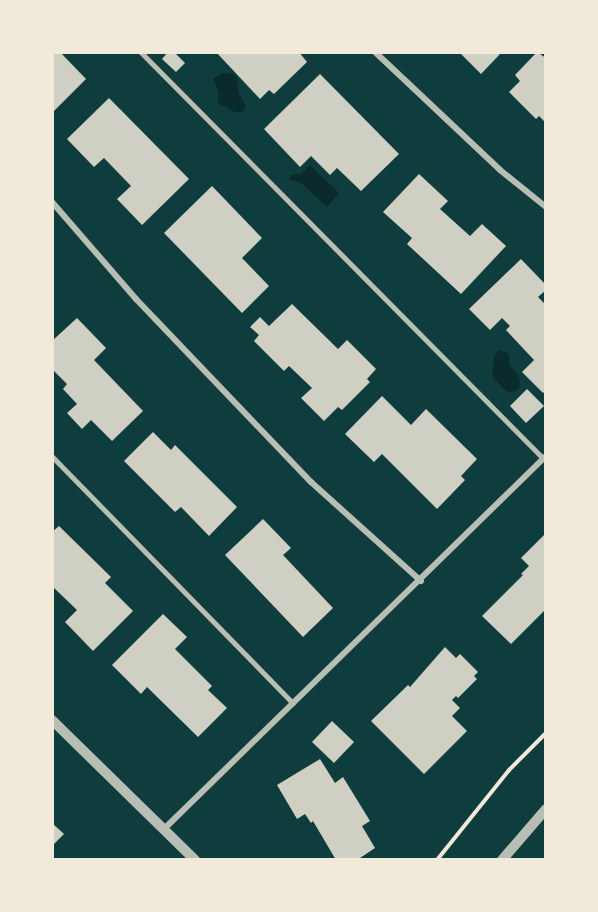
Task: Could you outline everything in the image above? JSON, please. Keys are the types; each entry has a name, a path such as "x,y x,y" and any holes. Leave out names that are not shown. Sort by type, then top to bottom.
{"street":[{"path":"375,52 500,170 546,207"},
{"path":"52,202 136,299 311,482 421,580"},
{"path":"164,829 421,580 544,457"},
{"path":"52,720 195,860"},
{"path":"502,860 546,809"}],"lane":[{"path":"141,52 544,457"},
{"path":"52,456 293,703"}],"path":[{"path":"436,860 509,770 546,733"}],"water":[{"path":"222,73 234,74 237,78 239,94 246,106 242,112 235,112 218,103 218,91 213,79"},
{"path":"310,165 339,193 327,207 300,182 290,180 290,175 301,174"},
{"path":"499,350 508,353 510,366 519,375 520,386 516,391 509,392 504,389 492,376 494,357"}],"building":[{"path":"52,52 60,52 86,79 52,113"},
{"path":"168,52 174,52 185,63 176,72 162,59"},
{"path":"216,52 299,52 307,62 274,94 269,90 260,99"},
{"path":"459,52 502,52 481,74"},
{"path":"537,52 546,58 546,123 539,116 536,119 509,92 520,81 515,75"},
{"path":"320,74 399,154 361,191 337,168 330,175 311,156 300,167 264,129"},
{"path":"109,98 189,179 142,225 117,199 131,186 104,158 94,167 67,139"},
{"path":"419,174 448,201 440,209 470,236 482,224 506,246 461,294 407,244 412,238 383,212"},
{"path":"212,186 262,238 242,258 269,286 242,313 164,233"},
{"path":"521,259 546,285 546,290 538,297 546,305 546,390 543,393 522,372 534,360 506,330 510,326 502,318 490,330 469,309"},
{"path":"292,304 338,349 347,340 376,369 367,379 370,382 342,410 338,407 324,421 301,398 312,388 289,366 284,371 254,341 259,335 250,327 260,317 269,326"},
{"path":"77,318 106,348 94,360 143,411 112,441 91,420 82,429 67,413 77,404 63,389 67,384 52,369 52,341"},
{"path":"527,389 544,406 526,423 510,406"},
{"path":"382,396 411,425 426,409 477,459 461,476 465,480 437,509 382,454 374,462 345,434"},
{"path":"153,432 171,450 175,445 237,507 209,536 181,507 175,512 124,461"},
{"path":"263,519 291,548 283,555 333,608 303,637 225,555"},
{"path":"59,526 111,577 105,583 133,611 93,651 65,622 77,610 52,586 52,532"},
{"path":"546,533 546,609 511,644 482,616 523,575 521,574 529,566 521,558"},
{"path":"163,614 187,637 175,649 212,686 208,690 227,708 198,737 147,687 141,694 112,665"},
{"path":"445,647 456,658 460,654 478,672 474,676 477,679 458,698 456,696 452,700 460,708 452,716 467,731 424,774 371,721 408,685 410,687"},
{"path":"332,721 354,742 334,763 312,742"},
{"path":"320,759 335,783 343,777 370,821 362,826 375,848 357,860 336,860 313,821 311,823 305,814 297,819 277,785"},
{"path":"52,823 64,834 52,846"}]}
